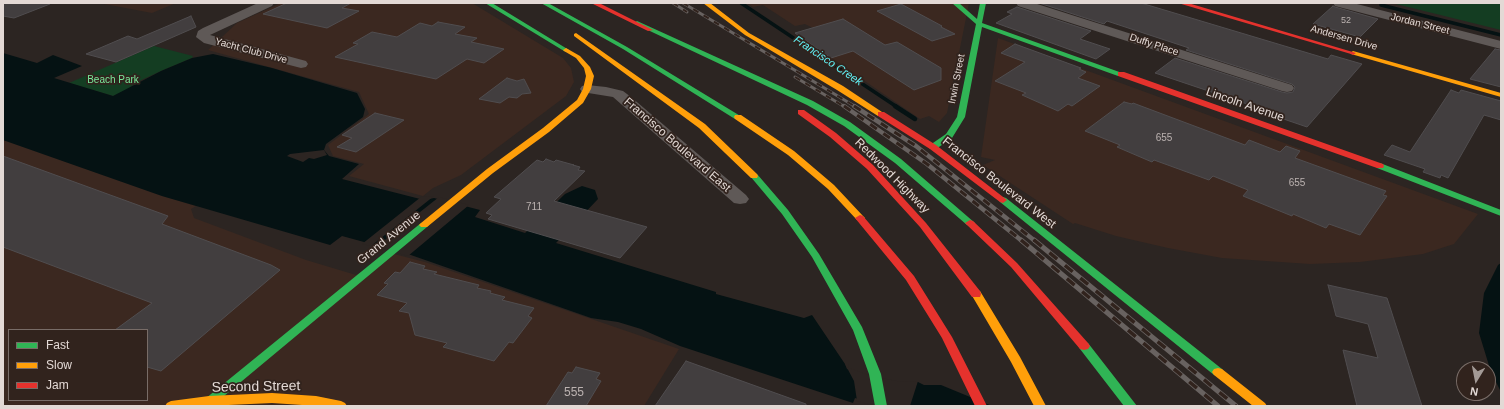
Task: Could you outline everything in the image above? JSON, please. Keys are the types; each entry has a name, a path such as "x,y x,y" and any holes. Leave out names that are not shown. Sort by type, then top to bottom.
{"main road":[{"path":"488,3 578,57 587,67 590,76 587,89"},
{"name":"Redwood Highway","path":"594,3 734,71 793,106 852,150 884,180 941,247 979,299 1016,360 1040,406"},
{"name":"Francisco Boulevard West","path":"706,3 747,34 840,88 932,147 999,197 1261,406"},
{"path":"955,3 979,24"},
{"name":"Irwin Street","path":"932,147 949,136 961,117 983,3"},
{"name":"Andersen Drive","path":"1181,3 1501,95"},
{"name":"Andersen Drive","path":"1193,3 1501,90"},
{"path":"540,5 553,18"},
{"path":"540,5 672,76 778,143 831,187 861,217 890,251 928,305 964,369 981,406"},
{"path":"637,23 810,102 847,124 898,160 960,213 1014,265 1081,342 1131,406"},
{"name":"Lincoln Avenue","path":"979,24 1411,177 1501,213"},
{"path":"571,31 702,126 747,168 770,193 800,232 831,281 858,330 875,374 881,406"},
{"name":"Grand Avenue","path":"207,403 490,171 566,114 580,101 587,89"},
{"name":"Second Street","path":"171,406 272,398 316,401 341,406"}],"street":[{"name":"Yacht Club Drive","path":"268,3 208,31 203,34 203,37 209,40 301,64"},
{"name":"Duffy Place","path":"1022,3 1287,88"},
{"name":"Jordan Street","path":"1339,3 1501,45"},
{"name":"Francisco Boulevard East","path":"587,89 618,94 740,199"}],"shaded area":[{"path":"99,3 176,3 152,13"},
{"path":"281,3 472,3 563,58 571,68 574,82 566,96 461,175 433,188 423,196 349,176 364,164 333,156 328,145 369,114 359,92 208,50 237,23"},
{"path":"747,3 969,3 947,113 939,122 929,116 920,119 795,33 813,28 805,24 795,26 763,5 753,7"},
{"path":"998,38 1478,214 1454,244 1423,254 1360,262 1310,264 1222,258 1168,248 1116,236 1075,223 1073,224 983,165 995,160 981,157"},
{"path":"3,53 37,63 53,55 82,66 54,78 113,96 161,71 192,58 213,54 272,68 357,93 365,109 363,117 326,144 324,150 329,156 359,164 342,179 424,200 434,198 480,210 475,217 525,233 565,194 582,186 595,190 598,199 556,243 716,292 716,294 804,318 812,315 847,369 870,378 902,384 918,382 924,385 941,385 992,406 882,406 855,398 853,403 680,346 641,329 618,322 591,318 408,254 342,236 330,245 162,196 3,140"},
{"path":"3,140 162,196 196,206 191,209 194,218 306,260 356,275 394,254 425,262 679,349 644,406 3,406"},
{"path":"1501,263 1501,392 1496,382 1496,361 1488,361 1479,333 1484,293 1498,265"}],"green space":[{"path":"1392,3 1501,3 1501,30"},
{"name":"Beach Park","path":"154,46 193,56 192,58 135,83 127,90 113,96 69,83"}],"pier":[{"path":"324,150 327,155 314,159 309,158 303,162 287,156 290,154"},
{"path":"434,196 371,246 362,244 421,197"},
{"path":"439,197 469,205 408,256 376,247"},
{"path":"845,364 848,364 849,368 871,376 902,382 918,381 910,406 875,406 857,401 854,381"}],"building":[{"path":"3,3 50,4 14,18 3,16"},
{"path":"287,3 351,3 342,8 359,11 327,28 263,14"},
{"path":"1039,3 1141,3 1328,59 1331,55 1362,64 1307,127 1266,113 1268,111 1155,73 1175,58 1282,92 1293,92 1295,87 1292,84 1186,50 1189,48 1107,21 1104,24"},
{"path":"901,4 955,34 932,41 877,11"},
{"path":"1333,6 1378,19 1360,37 1313,24"},
{"path":"1017,7 1091,31 1080,39 1110,49 1096,59 996,23 1012,14 1007,12"},
{"path":"191,16 196,27 116,62 86,54 128,36 137,39"},
{"path":"843,19 885,45 897,42 941,68 941,80 914,90 853,51 831,58 795,33"},
{"path":"438,22 465,27 455,34 477,38 471,42 504,49 484,63 467,59 436,79 335,57 358,44 353,43 372,32 397,37 420,23 432,26"},
{"path":"1015,44 1081,68 1079,69 1086,72 1078,78 1100,86 1072,106 1068,104 1058,111 1022,95 1026,93 995,81 1025,62 1001,53"},
{"path":"1495,49 1501,50 1501,87 1470,79"},
{"path":"507,78 517,81 524,79 531,93 522,94 517,98 509,97 500,103 479,99"},
{"path":"1451,90 1459,93 1461,90 1501,101 1501,120 1484,115 1448,178 1441,175 1440,178 1423,172 1425,169 1384,155 1392,145 1410,152"},
{"path":"1124,102 1133,103 1245,145 1249,140 1280,152 1286,146 1300,151 1295,158 1386,191 1383,195 1387,196 1360,235 1329,224 1326,228 1293,214 1292,216 1243,196 1248,190 1213,176 1209,180 1154,160 1152,162 1117,147 1120,145 1085,131"},
{"path":"375,113 404,120 356,152 337,147 352,138 342,135"},
{"path":"3,156 168,216 162,224 271,265 280,270 161,371 148,367 148,329 116,329 152,303 3,247"},
{"path":"546,159 554,162 556,160 574,165 580,167 578,170 585,171 554,201 647,227 620,258 488,219 492,215 486,213 501,199 494,197 537,160 543,162"},
{"path":"410,262 425,266 423,269 437,272 434,274 479,285 477,288 491,291 490,293 505,297 502,300 534,308 528,316 532,318 513,343 509,342 494,361 443,347 447,343 415,335 409,313 399,311 407,303 377,295 388,284 384,283 395,272 400,273"},
{"path":"1328,285 1387,298 1422,406 1357,406 1343,350 1378,358 1368,324 1336,316"},
{"path":"686,361 806,404 806,406 655,406"},
{"path":"576,367 600,373 596,379 601,381 586,406 546,406 568,372 572,373"}],"waterway":[{"name":"Francisco Creek","path":"741,3 897,107"},
{"path":"1381,5 1501,35"},
{"name":"Francisco Creek","path":"895,106 915,119"}],"railway":[{"path":"673,3 687,12"},
{"path":"683,3 856,107"},
{"path":"795,77 845,107"},
{"path":"844,106 927,164 1022,241"},
{"path":"854,106 916,146 1035,241"},
{"path":"1021,240 1218,406"},
{"path":"1034,240 1236,406"}],"traffic: fast":[{"path":"488,3 566,50"},
{"path":"544,3 625,48 738,117"},
{"path":"955,3 979,24 1121,74"},
{"path":"933,147 949,136 961,117 983,3"},
{"path":"637,23 810,103 847,124 898,161 970,223"},
{"path":"1380,166 1501,213"},
{"path":"754,176 785,212 816,256 858,330 875,374 881,406"},
{"path":"1003,200 1218,372"},
{"path":"204,406 424,225"},
{"path":"1084,346 1131,406"}],"traffic: slow":[{"path":"706,3 747,34 840,88 881,114"},
{"path":"576,35 702,126 754,176"},
{"path":"424,225 490,171 546,130 580,101 587,89 590,76 587,67 578,57 566,50"},
{"path":"1353,53 1501,95"},
{"path":"738,117 791,153 831,187 860,218"},
{"path":"976,294 1016,360 1040,406"},
{"path":"1218,372 1261,406"},
{"path":"171,406 209,401 272,398 316,401 341,406"}],"traffic: jam":[{"path":"594,3 650,30"},
{"path":"1181,3 1353,53"},
{"path":"1121,74 1380,166"},
{"path":"801,112 833,135 870,167 923,225 976,294"},
{"path":"881,114 933,147 1003,200"},
{"path":"860,218 910,278 947,337 981,406"},
{"path":"970,223 1014,265 1084,346"}]}
